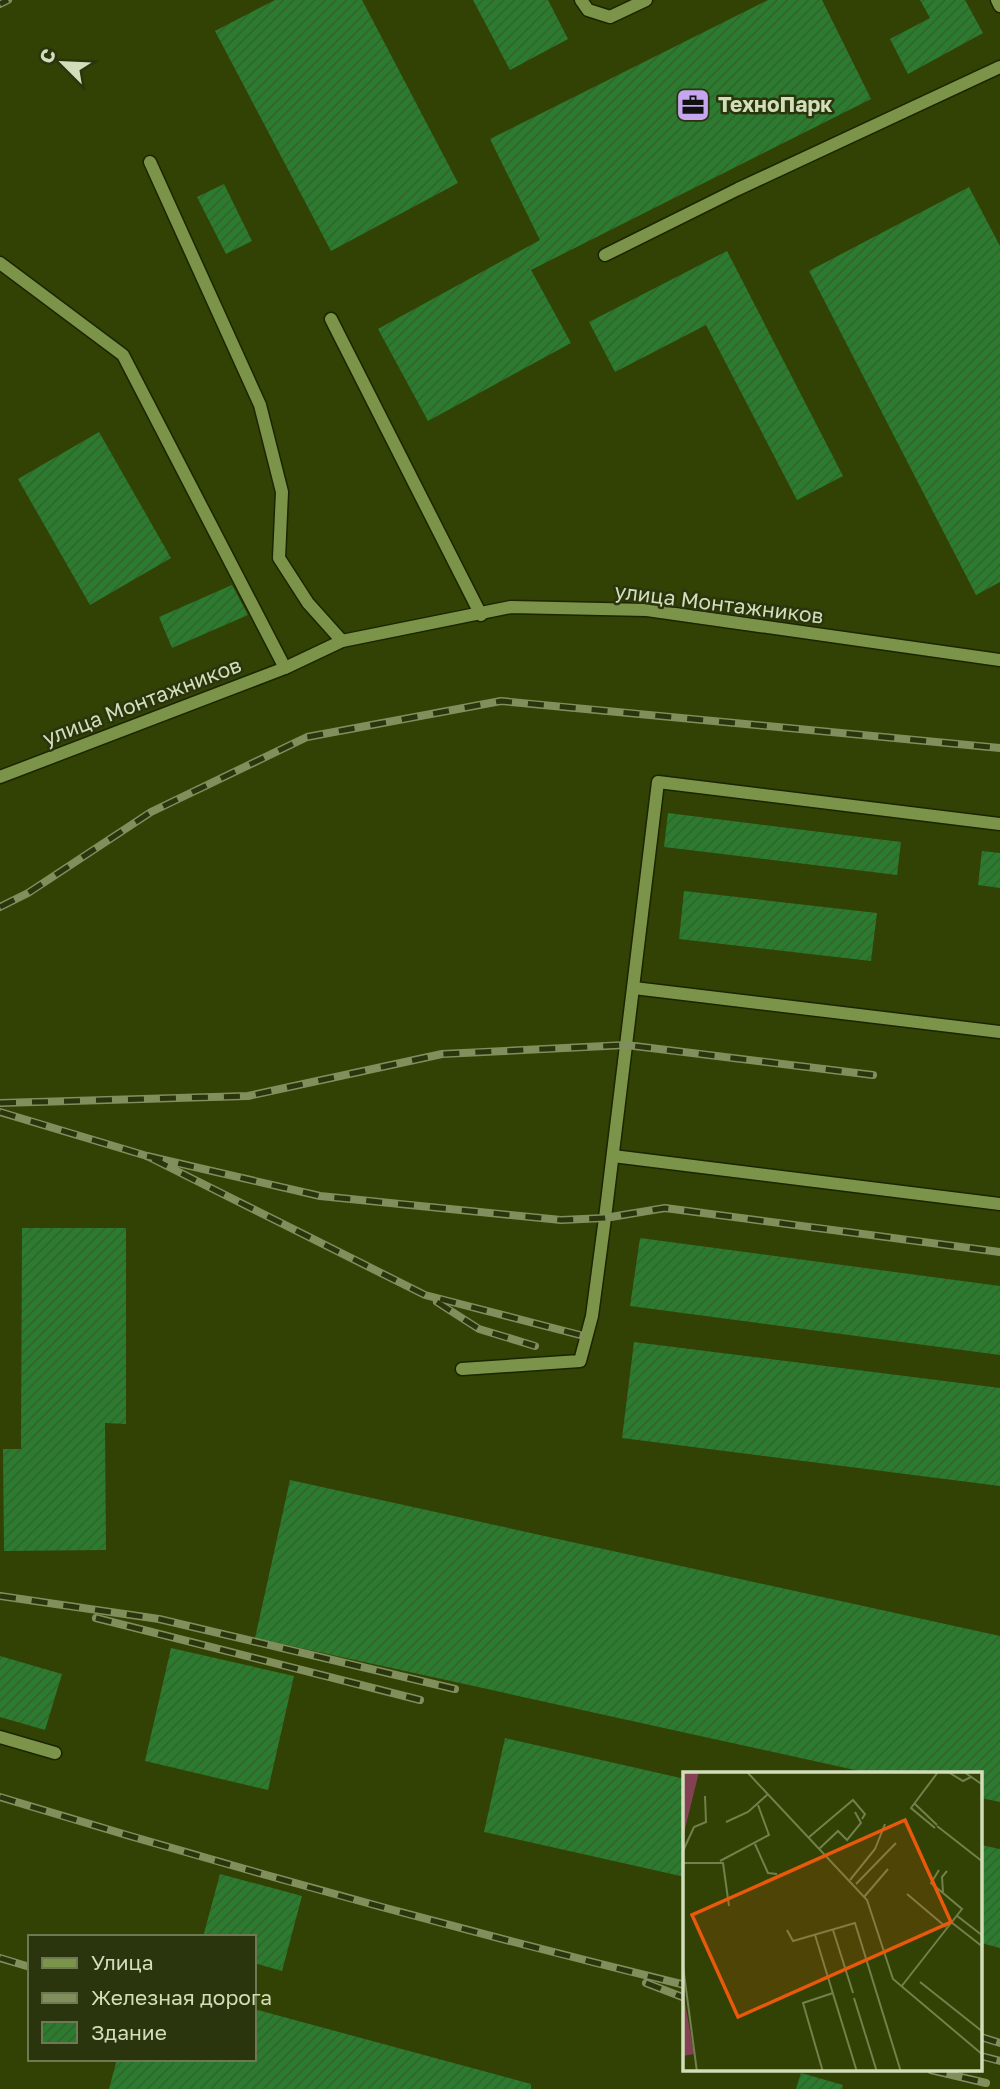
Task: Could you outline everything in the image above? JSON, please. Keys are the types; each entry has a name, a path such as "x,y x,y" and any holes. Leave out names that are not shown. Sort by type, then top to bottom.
{"street":[{"path":"581,0 588,10 610,17 646,0"},
{"path":"997,0 1000,6"},
{"path":"605,255 1000,67"},
{"path":"150,162 260,405 282,492 279,558 308,603 342,641"},
{"path":"0,263 123,355 285,668"},
{"path":"331,319 481,615"},
{"name":"улица Монтажников","path":"0,777 285,668 342,641 511,607 647,610 1000,660"},
{"path":"462,1369 580,1361 592,1316 659,782 1000,824"},
{"path":"634,988 1000,1032"},
{"path":"613,1156 1000,1204"},
{"path":"0,1737 55,1753"}],"building":[{"path":"275,0 362,0 458,183 331,251 215,31"},
{"path":"473,0 548,0 568,39 510,70"},
{"path":"768,0 822,0 871,99 531,270 571,343 428,421 378,329 540,240 490,139"},
{"path":"920,0 965,0 983,33 908,74 890,39 930,18"},
{"path":"224,184 252,241 226,254 197,197"},
{"path":"969,187 1000,246 1000,582 976,595 809,271"},
{"path":"727,251 843,476 797,500 706,325 615,372 589,322"},
{"path":"99,432 171,558 90,605 18,479"},
{"path":"232,585 248,615 172,648 159,617"},
{"path":"668,813 901,842 897,875 664,847"},
{"path":"982,851 1000,853 1000,888 978,885"},
{"path":"684,891 877,913 871,961 679,939"},
{"path":"22,1228 126,1228 126,1424 105,1423 106,1550 4,1551 3,1449 21,1449"},
{"path":"640,1238 1000,1286 1000,1355 630,1306"},
{"path":"634,1342 1000,1388 1000,1486 622,1438"},
{"path":"290,1480 1000,1636 1000,1802 982,1798 982,1772 864,1772 255,1638"},
{"path":"171,1648 294,1676 268,1790 145,1761"},
{"path":"0,1656 62,1674 45,1730 0,1717"},
{"path":"505,1738 683,1779 683,1877 484,1832"},
{"path":"982,1845 1000,1849 1000,1948 982,1943"},
{"path":"220,1874 302,1896 282,1971 256,1964 256,1935 204,1935"},
{"path":"256,2010 531,2084 531,2089 109,2089 116,2061 256,2061"},
{"path":"801,2073 843,2085 842,2089 796,2089"}],"railway":[{"path":"0,4 8,0"},
{"path":"0,907 28,893 151,812 307,737 501,701 1000,748"},
{"path":"0,1103 248,1096 442,1054 626,1045 873,1075"},
{"path":"0,1112 147,1156 425,1295 580,1335"},
{"path":"147,1156 320,1196 561,1220 605,1218 665,1208 1000,1252"},
{"path":"437,1302 479,1329 535,1346"},
{"path":"0,1596 159,1619 455,1689"},
{"path":"96,1618 420,1700"},
{"path":"0,1797 341,1896 683,1984"},
{"path":"0,1958 28,1966"},
{"path":"646,1983 683,1997"},
{"path":"982,2037 1000,2043"},
{"path":"982,2056 1000,2061"},
{"path":"939,2072 986,2083"}],"place":[{"name":"ТехноПарк","path":"693,105"}]}
